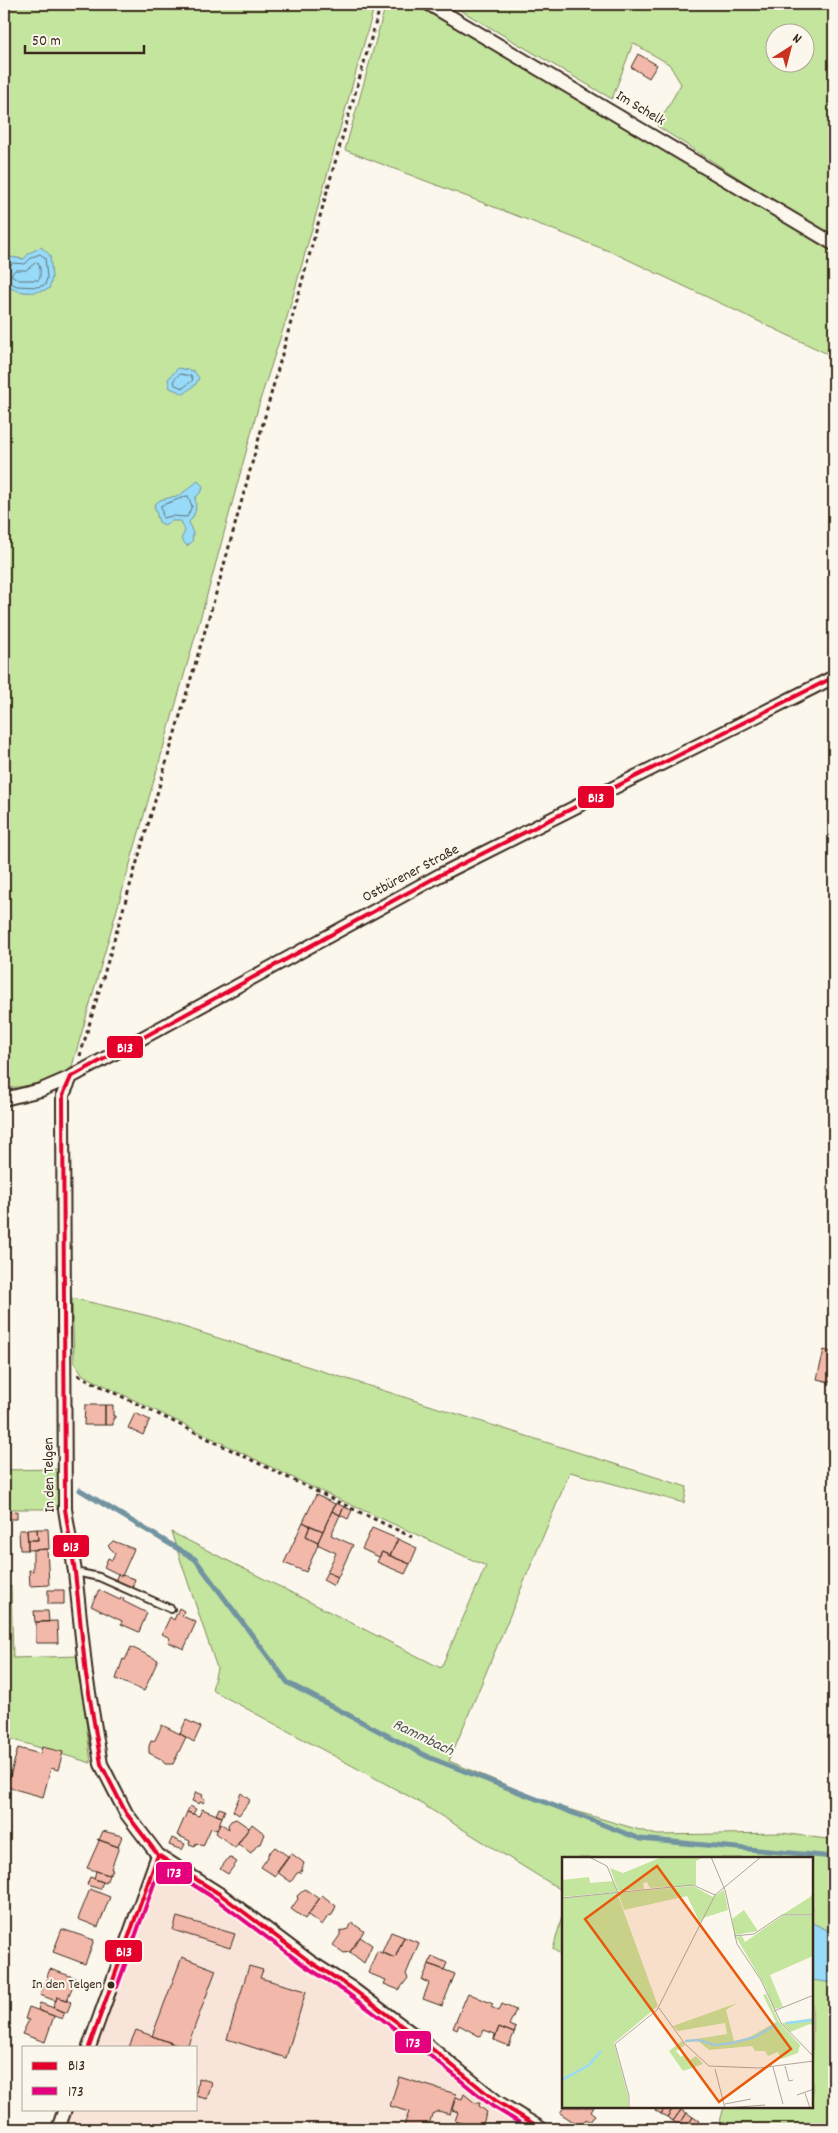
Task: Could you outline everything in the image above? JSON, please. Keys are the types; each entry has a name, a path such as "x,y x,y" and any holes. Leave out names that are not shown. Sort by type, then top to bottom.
{"street":[{"name":"Im Schelk","path":"429,4 834,244"},
{"name":"Ostbürener Straße","path":"4,1098 41,1090 71,1077 440,876 834,677"},
{"name":"In den Telgen","path":"71,1077 63,1095 62,1112 65,1508 75,1572 86,1676 101,1764 126,1813 158,1855 221,1894 309,1961 350,1987 426,2044 496,2101 542,2129"},
{"path":"89,2046 158,1855"},
{"path":"58,2129 66,2110"}],"lane":[{"path":"75,1572 99,1577 171,1609"}],"path":[{"path":"71,1077 79,1060 216,592 332,173 381,4"},
{"path":"64,1368 311,1490 412,1537"}],"shaded area":[{"path":"158,1855 542,2129 58,2129 65,2110 198,2110 198,2046 89,2046"}],"green space":[{"path":"4,4 375,4 288,314 261,397 211,581 71,1070 38,1083 4,1088 4,270 5,285 24,259 9,257 4,266"},
{"path":"386,4 415,4 561,85 834,248 834,357 614,253 345,150"},
{"path":"450,4 834,4 834,239 657,126 681,84 669,64 633,43 612,99"},
{"path":"72,1298 149,1316 687,1487 684,1503 570,1472 449,1761 554,1805 657,1835 782,1833 834,1840 834,2129 718,2129 724,2108 813,2108 813,1857 562,1857 562,1890 412,1798 212,1690 217,1668 171,1532 441,1668 486,1566 314,1488 83,1375 74,1361"},
{"path":"57,1469 58,1509 4,1509 4,1470"},
{"path":"4,1586 11,1586 13,1658 78,1656 91,1763 4,1737"},
{"path":"562,1917 562,1955 553,1949"}],"water":[{"path":"41,247 50,255 52,278 49,289 26,292 15,290 5,285 4,266 9,257 24,259 29,253"},
{"path":"178,368 194,371 199,378 196,384 184,394 170,388 168,379"},
{"path":"198,481 203,486 202,491 195,498 195,511 189,522 193,534 192,542 187,546 181,539 185,531 181,521 172,521 164,525 159,522 154,505 160,500 180,495"},
{"path":"813,1923 834,1933 834,1983 813,1980"}],"building":[{"path":"638,54 657,65 649,78 631,67"},
{"path":"824,1350 834,1353 834,1383 817,1379"},
{"path":"85,1405 105,1405 105,1425 84,1425"},
{"path":"105,1405 113,1405 113,1416 115,1418 113,1418 113,1425 105,1425"},
{"path":"135,1413 150,1420 143,1435 128,1428"},
{"path":"316,1495 335,1504 323,1531 303,1522"},
{"path":"336,1503 344,1507 340,1515 332,1511"},
{"path":"344,1507 352,1510 348,1519 340,1515"},
{"path":"17,1511 17,1519 7,1519 7,1512"},
{"path":"332,1511 340,1515 331,1535 353,1545 338,1577 327,1572 336,1553 317,1544"},
{"path":"303,1522 310,1526 306,1536 318,1542 306,1572 284,1563"},
{"path":"310,1526 323,1531 318,1542 306,1536"},
{"path":"372,1528 398,1539 390,1556 382,1552 379,1557 362,1549"},
{"path":"37,1529 38,1540 28,1540 27,1530"},
{"path":"37,1529 48,1529 49,1549 28,1550 28,1540 38,1540"},
{"path":"19,1530 27,1530 28,1550 20,1550"},
{"path":"398,1539 417,1548 410,1564 390,1556"},
{"path":"113,1541 134,1549 122,1576 104,1567 108,1558 112,1560 115,1553 108,1546"},
{"path":"47,1549 49,1585 30,1586 29,1570 33,1571 33,1550"},
{"path":"382,1552 410,1564 405,1574 377,1562"},
{"path":"327,1572 338,1577 334,1586 323,1580"},
{"path":"118,1574 135,1579 132,1588 115,1581"},
{"path":"48,1590 64,1590 64,1604 48,1604"},
{"path":"99,1590 120,1600 121,1598 124,1599 123,1601 147,1613 139,1632 121,1624 122,1621 91,1606"},
{"path":"179,1608 184,1611 182,1616 196,1622 184,1649 168,1642 170,1638 162,1634 170,1617 174,1620"},
{"path":"34,1611 48,1611 49,1622 35,1622"},
{"path":"57,1621 58,1643 36,1643 36,1622"},
{"path":"131,1647 158,1660 144,1691 116,1679 123,1659 125,1660"},
{"path":"186,1720 201,1727 194,1742 180,1734"},
{"path":"162,1725 186,1737 173,1764 165,1764 161,1759 149,1753 151,1741 155,1740"},
{"path":"42,1747 63,1752 58,1770 51,1768 43,1797 7,1787 18,1748 40,1754"},
{"path":"196,1792 203,1795 202,1797 205,1799 203,1803 200,1802 199,1804 192,1801"},
{"path":"241,1793 250,1800 239,1815 233,1811"},
{"path":"190,1806 196,1809 193,1814 187,1812"},
{"path":"219,1808 225,1810 222,1817 216,1815"},
{"path":"202,1809 222,1817 217,1830 211,1828 203,1846 196,1843 195,1846 189,1844 190,1841 177,1835 187,1812 199,1816"},
{"path":"236,1819 249,1828 235,1848 216,1833 220,1823 229,1829 228,1825"},
{"path":"252,1824 265,1834 261,1844 258,1844 251,1853 238,1844"},
{"path":"103,1831 122,1836 118,1847 99,1840"},
{"path":"172,1838 185,1844 182,1850 169,1845"},
{"path":"97,1839 119,1847 111,1869 113,1870 109,1875 87,1868 99,1841"},
{"path":"275,1847 289,1857 275,1876 261,1867 268,1854"},
{"path":"291,1853 304,1863 301,1872 297,1873 291,1882 277,1872"},
{"path":"229,1857 237,1862 228,1874 220,1869"},
{"path":"96,1871 109,1875 106,1883 94,1879"},
{"path":"90,1877 103,1882 100,1889 87,1885"},
{"path":"90,1889 110,1897 98,1927 78,1919"},
{"path":"305,1889 319,1899 305,1919 291,1909 298,1899 297,1896"},
{"path":"322,1895 336,1906 332,1915 328,1916 322,1925 308,1915"},
{"path":"177,1917 235,1934 230,1948 173,1930"},
{"path":"352,1923 364,1931 350,1952 344,1953 333,1945 340,1935 340,1931 348,1929"},
{"path":"62,1929 94,1940 85,1964 53,1952"},
{"path":"391,1932 404,1937 395,1958 382,1952"},
{"path":"360,1937 372,1945 364,1963 350,1952"},
{"path":"404,1937 419,1943 406,1974 408,1978 399,1990 384,1984 386,1980 368,1973 377,1951 395,1958"},
{"path":"432,1956 447,1963 444,1970 429,1964"},
{"path":"182,1957 216,1970 187,2046 179,2046 152,2036"},
{"path":"429,1964 455,1974 442,2006 423,1999 429,1983 422,1980"},
{"path":"249,1966 263,1970 260,1978 306,1991 286,2058 227,2039"},
{"path":"50,1969 76,1978 67,2000 57,1997 56,2001 40,1995"},
{"path":"468,1993 493,2004 491,2007 499,2011 502,2004 516,2010 509,2025 516,2028 514,2033 499,2027 494,2040 495,2034 484,2030 482,2035 479,2036 459,2025 457,2030 453,2028"},
{"path":"57,1997 71,2002 67,2013 53,2008"},
{"path":"40,2003 65,2012 62,2019 38,2010"},
{"path":"29,2007 54,2016 45,2042 22,2034 29,2020 25,2019"},
{"path":"499,2027 514,2033 509,2046 494,2040"},
{"path":"136,2030 172,2043 171,2046 129,2046"},
{"path":"399,2077 456,2094 450,2114 438,2111 432,2114 428,2129 412,2129 404,2125 409,2112 390,2106"},
{"path":"198,2078 212,2082 207,2099 198,2097"},
{"path":"464,2094 475,2103 480,2103 479,2106 487,2112 481,2129 455,2121 458,2112 452,2110 456,2097 462,2099"},
{"path":"563,2108 593,2108 591,2112 595,2115 590,2122 586,2119 581,2127 560,2113"},
{"path":"656,2108 664,2108 661,2114 655,2110"},
{"path":"664,2108 673,2108 667,2117 661,2114"},
{"path":"673,2108 681,2110 673,2121 667,2117"},
{"path":"681,2110 687,2113 679,2125 673,2121"},
{"path":"687,2113 693,2117 685,2129 679,2125"},
{"path":"693,2117 699,2121 693,2129 686,2129"},
{"path":"456,2122 480,2129 454,2129"},
{"path":"600,2123 608,2128 595,2129"}],"waterway":[{"name":"Rammbach","path":"80,1490 195,1559 288,1683 428,1757 640,1839 834,1857"}],"transit line":[{"name":"B13","path":"542,2129 496,2101 426,2044 350,1987 309,1961 221,1895 158,1855 126,1813 101,1764 86,1675 75,1572 65,1509 63,1095 71,1077 440,875 834,677"},
{"name":"B13","path":"89,2046 158,1855"},
{"name":"173","path":"117,1987 161,1864 217,1900 305,1966 346,1992 422,2049 492,2106 530,2129"}],"place":[{"name":"In den Telgen","path":"111,1985"}]}
